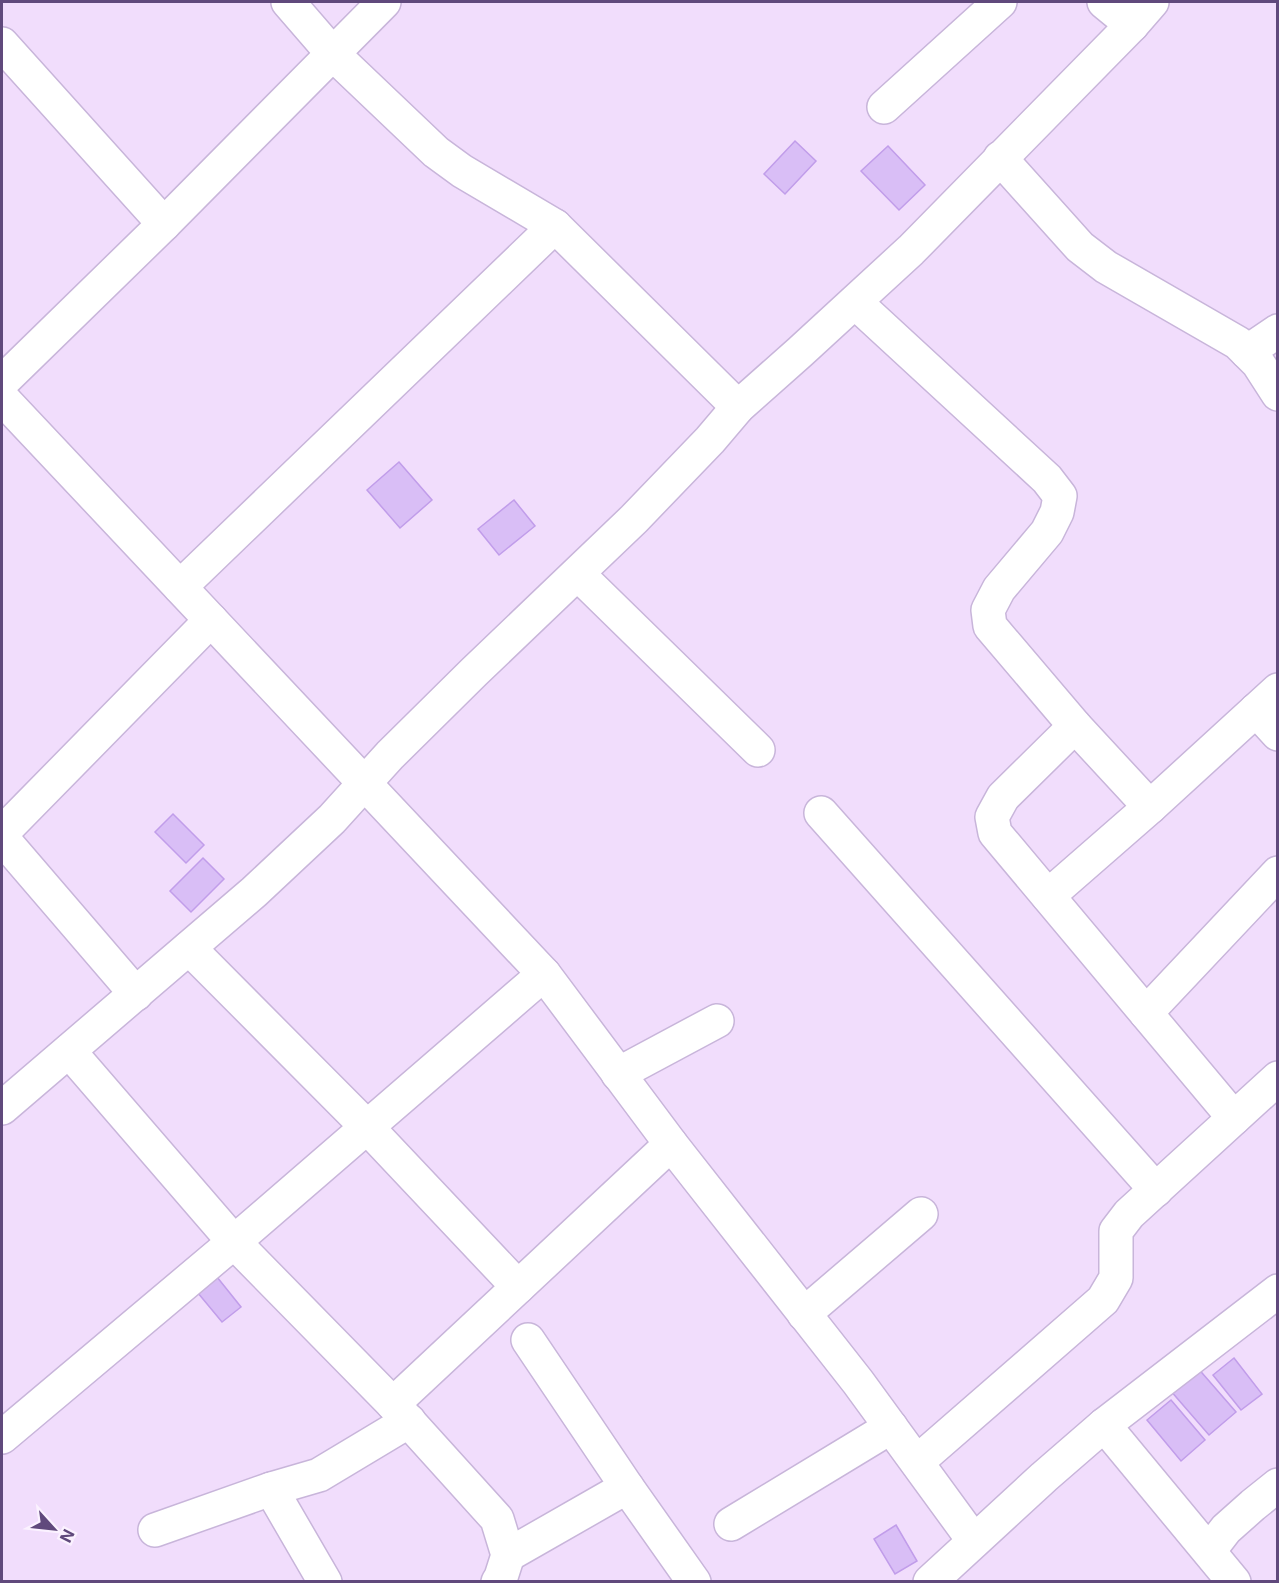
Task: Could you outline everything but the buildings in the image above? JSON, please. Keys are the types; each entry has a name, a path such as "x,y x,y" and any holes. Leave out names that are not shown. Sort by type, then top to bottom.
{"street":[{"path":"288,2 333,54 436,152 462,171 555,226 738,407"},
{"path":"2,382 164,224 384,2"},
{"path":"884,107 1000,2"},
{"path":"2,1108 254,892 332,819 390,755 634,519 710,440 738,407 911,250 1142,13 1104,2"},
{"path":"2,44 164,224"},
{"path":"1000,158 1080,247 1106,267 1238,343 1258,363 1278,394"},
{"path":"180,587 555,226"},
{"path":"855,302 1047,479 1060,496 1057,512 1047,532 999,589 988,610 990,626 1075,726 1150,807"},
{"path":"1247,352 1278,331"},
{"path":"2,398 544,975 671,1144 891,1427 974,1541"},
{"path":"578,574 758,750"},
{"path":"136,994 2,835 211,620"},
{"path":"1048,896 1267,700 1278,734"},
{"path":"1075,726 1003,796 992,817 995,833 1234,1118"},
{"path":"821,813 1155,1190"},
{"path":"1146,1013 1278,873"},
{"path":"189,948 367,1127 518,1287"},
{"path":"2,1437 234,1242 544,975"},
{"path":"618,1074 717,1022"},
{"path":"69,1051 234,1242 401,1412 497,1519 503,1568 627,1487"},
{"path":"916,1462 1103,1300 1116,1278 1116,1231 1129,1214 1278,1078"},
{"path":"156,1530 271,1489 319,1475 401,1412 518,1287 671,1144"},
{"path":"804,1314 921,1214"},
{"path":"930,1581 1104,1425 1278,1291"},
{"path":"528,1340 627,1487 694,1581"},
{"path":"1104,1425 1234,1581"},
{"path":"731,1524 891,1427"},
{"path":"1209,1551 1226,1529 1278,1485"},
{"path":"271,1489 325,1581"}],"shaded area":[{"path":"2,2 1277,2 1277,1581 2,1581"}]}
